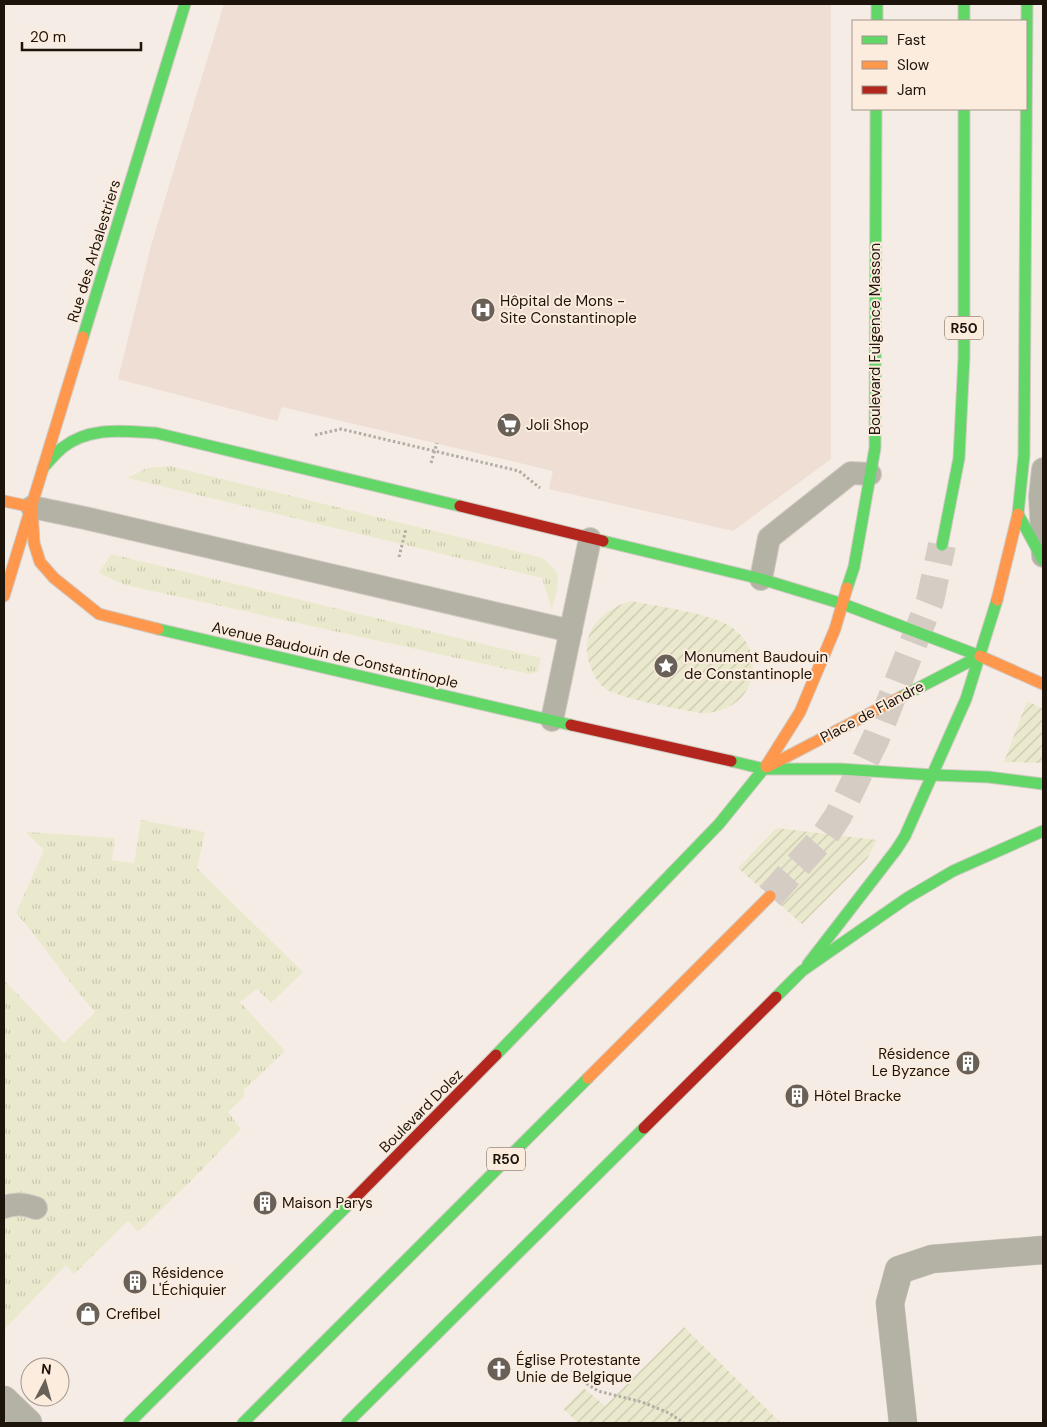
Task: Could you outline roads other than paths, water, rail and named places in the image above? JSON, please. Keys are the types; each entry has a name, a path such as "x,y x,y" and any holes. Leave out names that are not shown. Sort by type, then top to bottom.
{"main road":[{"name":"Rue des Arbalestriers","path":"4,596 185,4"},
{"path":"876,20 877,4"},
{"path":"964,4 964,20"},
{"path":"1027,4 1027,20"},
{"name":"Boulevard Fulgence Masson","path":"854,567 874,448 876,110"},
{"name":"R50","path":"942,546 959,458 964,357 964,110"},
{"path":"347,1423 802,971 896,850 933,775 966,699 998,598 1019,504 1024,455 1026,110"},
{"path":"43,468 63,446 84,435 106,430 156,433 761,579 843,604 980,656 1043,684"},
{"path":"4,501 32,507"},
{"path":"1019,504 1043,558"},
{"name":"Avenue Baudouin de Constantinople","path":"32,507 34,543 40,562 54,578 99,614 696,753"},
{"name":"Place de Flandre","path":"727,814 764,769 800,712 822,663 854,567"},
{"name":"Place de Flandre","path":"764,769 980,656"},
{"name":"Place de Flandre","path":"696,753 764,769 840,769 988,777 1043,784"},
{"name":"Boulevard Dolez","path":"129,1423 441,1112 671,875 727,814"},
{"path":"802,971 908,898 953,871 1043,831"},
{"name":"R50","path":"243,1423 770,896"}],"street":[{"path":"903,1423 890,1303 899,1270 932,1259 1043,1250"},
{"path":"4,1400 28,1423"}],"lane":[{"path":"1019,504 1043,460"},
{"path":"1043,470 1040,496 1043,558"},
{"path":"761,579 769,538 851,473 870,474"},
{"path":"32,507 570,631"},
{"path":"552,720 590,539"},
{"path":"4,1207 14,1204 25,1204 36,1208"}],"tunnel":[{"path":"770,896 826,834 838,816 876,738 930,601 942,545"}],"place":[{"name":"Hôpital de Mons - Site Constantinople","path":"483,310"},
{"name":"Joli Shop","path":"509,425"},
{"name":"Monument Baudouin de Constantinople","path":"666,666"},
{"name":"Résidence Le Byzance","path":"968,1063"},
{"name":"Hôtel Bracke","path":"797,1096"},
{"name":"Maison Parys","path":"265,1203"},
{"name":"Résidence L'Échiquier","path":"135,1282"},
{"name":"Crefibel","path":"88,1314"},
{"name":"Église Protestante Unie de Belgique","path":"499,1369"}]}
